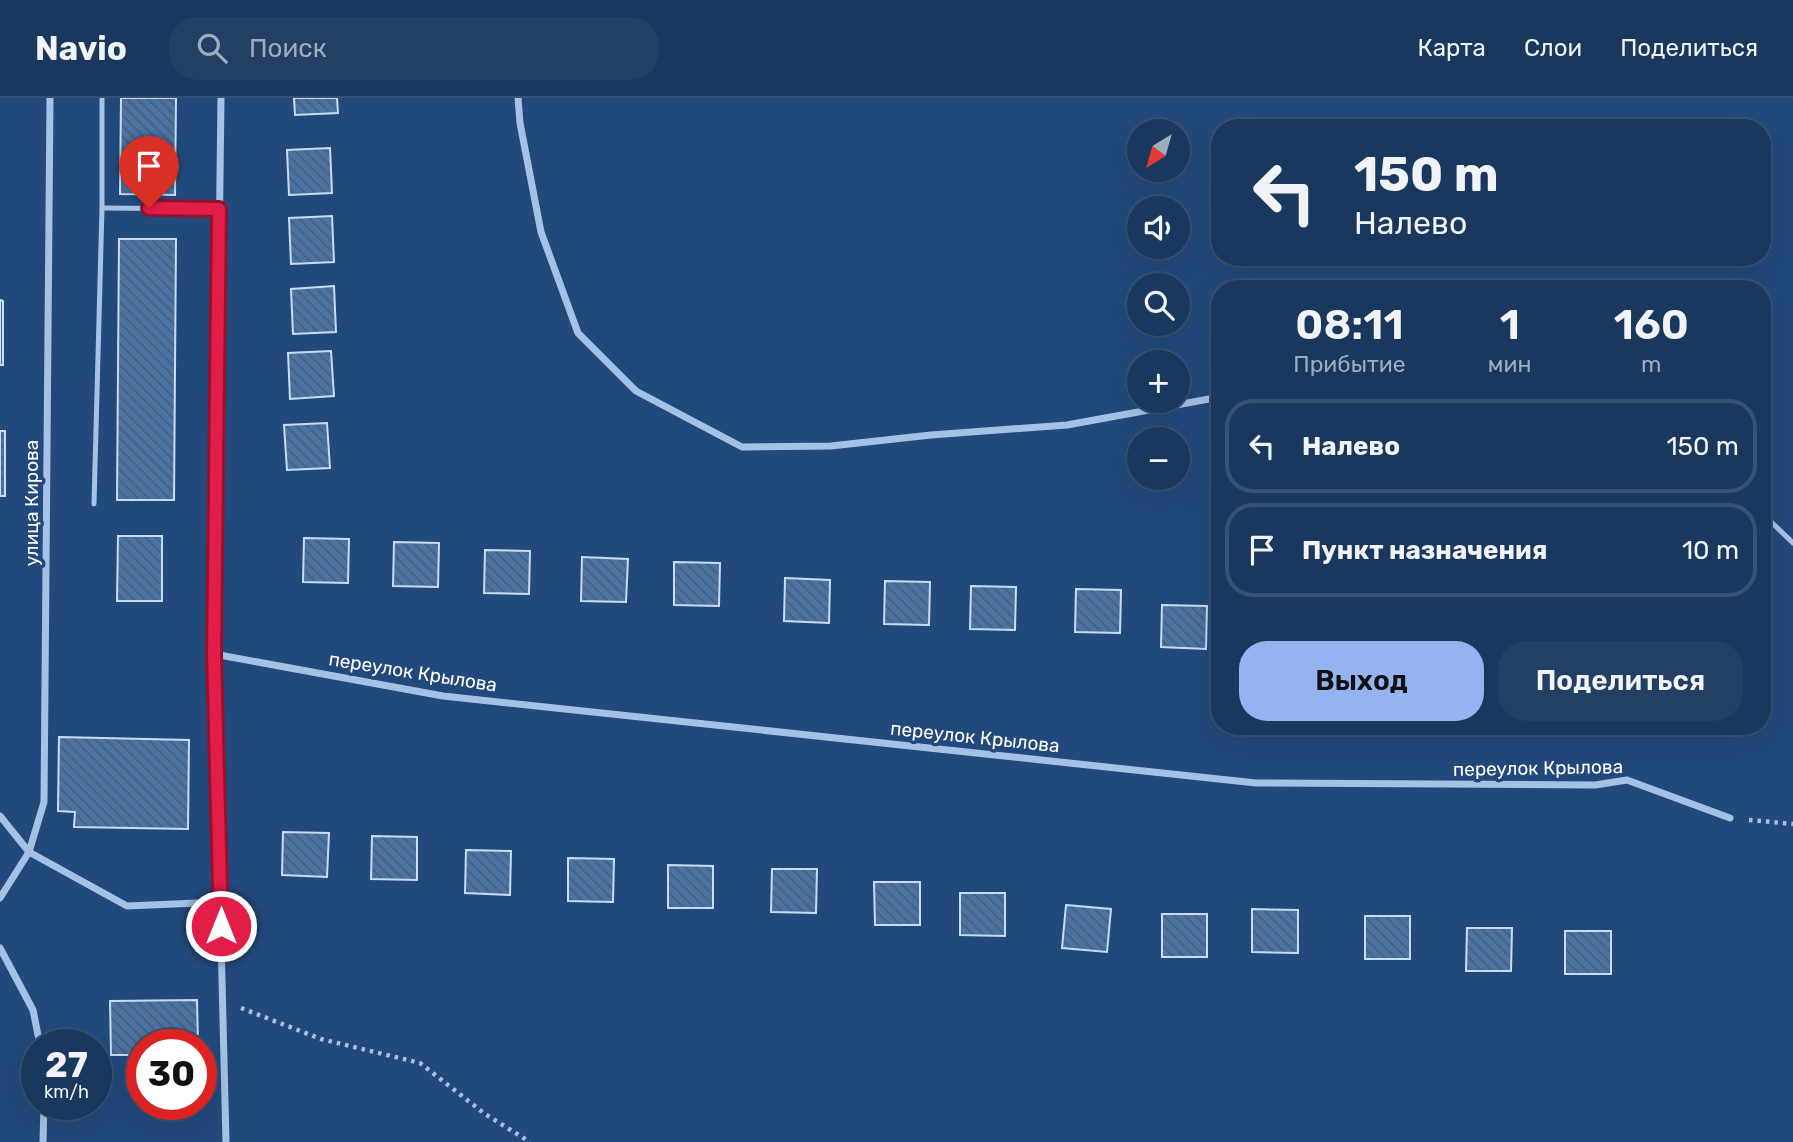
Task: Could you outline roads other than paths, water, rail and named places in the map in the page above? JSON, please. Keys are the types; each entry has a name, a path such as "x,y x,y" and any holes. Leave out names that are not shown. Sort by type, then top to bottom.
{"street":[{"name":"улица Кирова","path":"0,898 29,852 44,802 50,98"},
{"path":"221,98 214,654 226,1142"},
{"path":"518,98 520,123 541,232 578,333 636,391 742,447 831,446 1067,425 1211,399"},
{"name":"переулок Крылова","path":"214,654 443,696 1256,783 1595,785 1627,780 1730,818"},
{"path":"0,817 29,852 127,906 221,902"},
{"path":"0,948 33,1010 37,1029"},
{"path":"43,1142 44,1120"}],"lane":[{"path":"94,504 103,208 102,98"},
{"path":"103,208 219,209"},
{"path":"1771,522 1793,543"}]}
